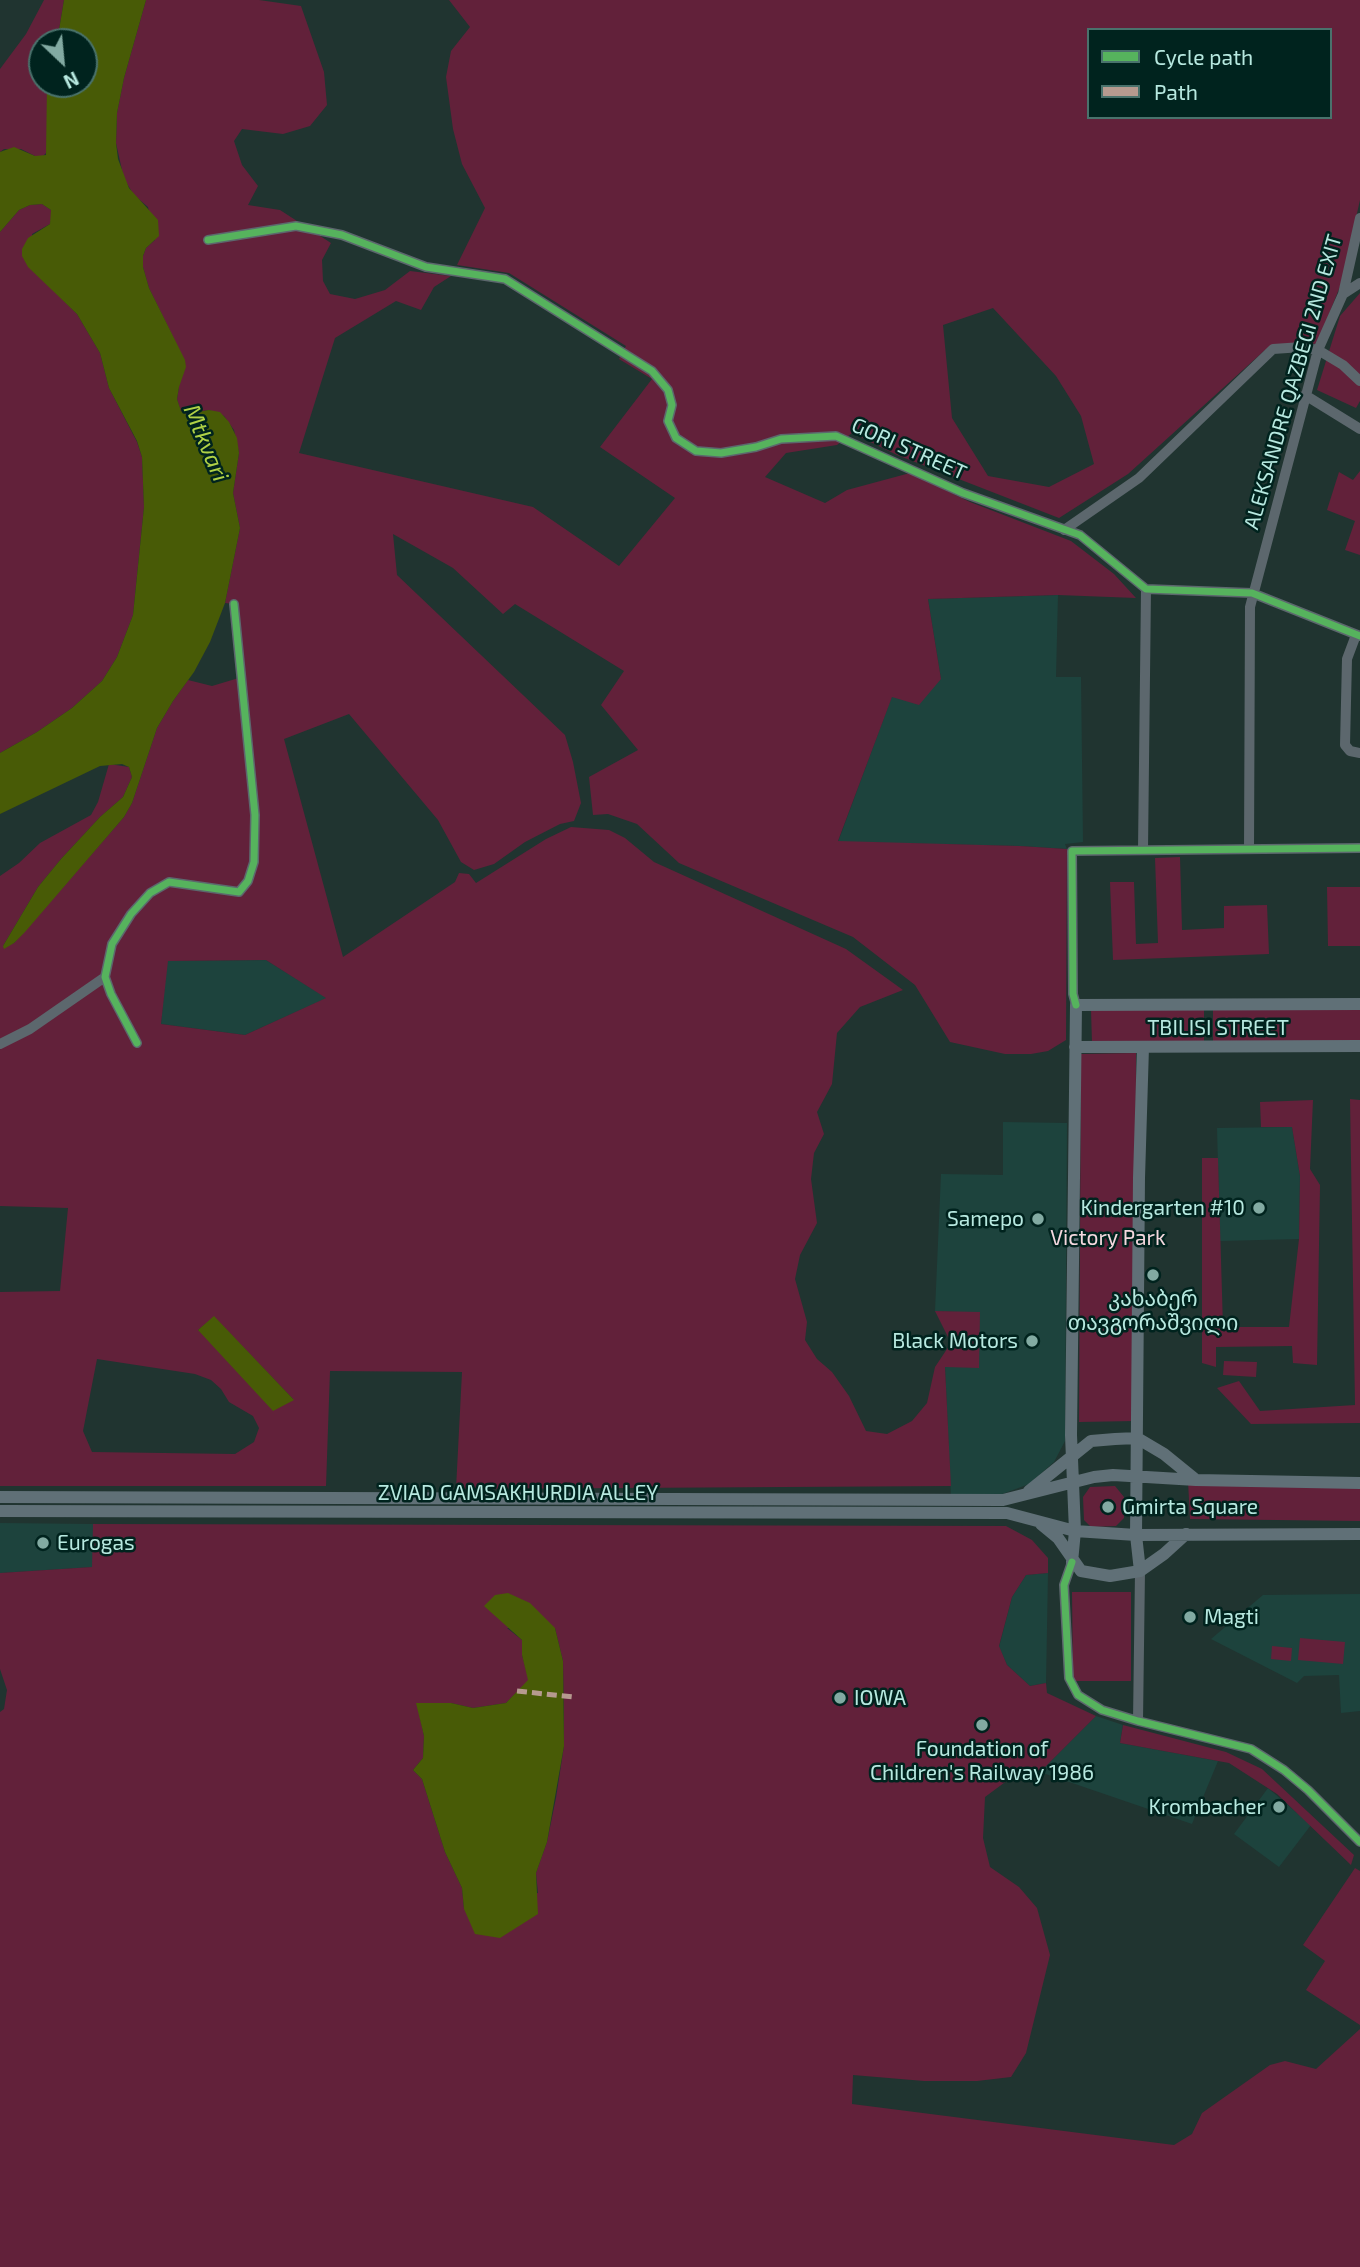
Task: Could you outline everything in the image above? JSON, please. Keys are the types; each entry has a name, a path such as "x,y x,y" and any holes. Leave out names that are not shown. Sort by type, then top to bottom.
{"main road":[{"name":"TBILISI STREET","path":"1076,1005 1360,1004"},
{"path":"1072,1562 1075,1531 1072,1454 1076,1005"},
{"name":"TBILISI STREET","path":"1075,1047 1360,1046"},
{"path":"1140,1571 1136,1535 1139,1178 1143,1047"},
{"path":"1019,1496 1046,1479 1072,1454 1091,1441 1137,1438 1164,1454 1196,1480"},
{"path":"1019,1496 1113,1475 1196,1480 1360,1483"},
{"name":"ZVIAD GAMSAKHURDIA ALLEY","path":"0,1497 1003,1500 1019,1496"},
{"name":"ZVIAD GAMSAKHURDIA ALLEY","path":"0,1511 1007,1513 1035,1519"},
{"path":"1035,1519 1058,1538 1072,1562 1081,1570 1095,1575 1118,1576 1140,1571 1186,1534"},
{"path":"1035,1519 1075,1531 1136,1535 1360,1534"}],"street":[{"name":"ALEKSANDRE QAZBEGI 2ND EXIT","path":"1249,849 1252,593 1318,350 1343,294 1360,218"},
{"name":"GORI STREET","path":"208,240 296,226 341,235 426,267 505,279 652,371 668,390 671,405 668,421 676,438 696,451 722,453 781,439 836,436 963,493 1080,535 1146,590"},
{"path":"1343,294 1360,283"},
{"path":"1064,530 1139,478 1273,349 1303,346 1318,350 1343,365 1360,381"},
{"path":"1305,395 1360,429"},
{"path":"1143,850 1146,590 1252,593 1358,636 1347,659 1345,745 1350,751 1360,753"},
{"path":"137,1043 105,977 112,944 131,914 150,893 169,882 239,892 248,881 254,862 255,815 234,604"},
{"path":"1076,1005 1073,994 1072,851 1360,848"},
{"path":"0,1044 30,1029 105,977"},
{"path":"1072,1562 1064,1585 1069,1678 1079,1695 1102,1710 1251,1749 1292,1776 1360,1842"},
{"path":"1138,1721 1140,1571"}],"shaded area":[{"path":"1058,595 1056,677 1081,677 1083,842 1065,844 1067,849 838,842 892,696 941,679 928,599"},
{"path":"266,960 327,998 245,1035 161,1024 167,961"},
{"path":"1003,1122 1067,1123 1065,1441 1054,1462 1029,1484 997,1496 951,1498 945,1366 980,1313 935,1311 941,1174 1003,1175"},
{"name":"Kindergarten #10","path":"1292,1127 1300,1176 1299,1239 1220,1241 1217,1128"},
{"path":"0,1523 93,1524 93,1567 0,1573"},
{"path":"1048,1573 1046,1683 1030,1686 1007,1665 999,1647 1012,1597 1026,1575"},
{"path":"1360,1594 1360,1711 1341,1713 1339,1675 1304,1676 1297,1683 1211,1639 1263,1595"},
{"path":"1096,1716 1123,1725 1120,1743 1218,1761 1192,1824 1040,1772"},
{"path":"1268,1788 1311,1825 1279,1867 1234,1834"}],"green space":[{"path":"44,0 64,0 59,28 29,28"},
{"path":"146,0 259,0 301,6 324,72 327,105 310,126 283,134 242,129 234,141 242,165 258,186 248,205 280,210 331,243 322,260 323,281 330,294 355,299 385,290 410,271 451,276 434,287 421,310 396,301 335,338 299,453 533,507 619,566 675,498 600,447 652,379 619,359 626,346 509,273 457,265 485,208 462,164 453,129 446,77 451,51 470,27 449,0 1360,0 1360,200 1341,284 1317,344 1296,343 1265,350 1128,474 1059,518 897,455 852,433 837,445 786,453 765,477 825,503 847,490 910,473 970,502 1071,541 1114,574 1136,598 1058,595 928,599 941,679 919,705 892,697 838,841 1067,849 1066,1040 1048,1051 1031,1054 1005,1054 950,1042 915,985 853,937 679,863 637,824 608,814 593,815 589,777 638,750 601,705 624,671 515,604 503,614 453,568 393,534 397,575 565,735 581,803 574,821 560,824 525,842 494,864 474,870 461,862 438,820 349,714 284,739 343,957 455,882 459,873 469,874 476,883 546,839 571,827 609,830 625,838 654,862 846,949 903,990 860,1007 837,1033 832,1084 817,1112 824,1134 814,1153 811,1179 817,1223 800,1255 795,1279 807,1322 805,1340 817,1359 832,1372 849,1396 866,1431 887,1434 912,1421 927,1403 935,1367 951,1343 935,1311 980,1312 979,1368 945,1367 951,1486 456,1489 462,1372 330,1371 326,1486 0,1486 0,1292 60,1291 68,1208 0,1206 0,876 40,843 91,815 98,802 109,764 129,767 132,777 123,797 100,817 38,887 3,946 14,943 124,817 132,803 157,728 188,680 212,686 242,677 234,604 225,603 240,528 233,493 239,453 234,430 224,416 209,410 186,414 181,412 177,399 179,387 174,339 149,288 143,267 146,248 155,240 148,207 134,195 124,179 116,143 117,113","holes":["993,308 1056,376 1081,416 1094,464 1049,487 988,476 952,418 943,325","266,960 326,998 245,1035 161,1024 168,961","214,1317 293,1400 198,1330","97,1359 195,1374 211,1380 229,1402 253,1416 259,1428 254,1442 235,1454 92,1452 83,1431"]},
{"path":"28,30 28,98 47,98 47,152 42,157 21,149 4,149 0,152 0,69"},
{"path":"42,204 51,210 52,217 50,224 32,234 40,277 77,314 100,353 109,388 142,457 144,507 133,615 117,657 102,681 72,708 0,753 0,232 19,210"},
{"path":"1360,293 1360,401 1356,408 1317,390 1340,316"},
{"path":"1360,471 1360,555 1345,550 1355,521 1327,510 1339,472 1353,480"},
{"path":"1180,857 1182,930 1224,928 1224,906 1267,905 1269,954 1113,960 1110,882 1134,882 1136,944 1158,943 1155,858"},
{"path":"1327,887 1360,887 1360,946 1328,946"},
{"path":"1204,1009 1204,1042 1092,1043 1091,1010"},
{"path":"1213,1010 1360,1010 1360,1041 1213,1041"},
{"name":"Victory Park","path":"1136,1053 1135,1421 1079,1422 1081,1054"},
{"path":"1350,1099 1360,1100 1360,1423 1251,1424 1217,1388 1239,1381 1260,1411 1355,1405"},
{"path":"1313,1100 1310,1169 1320,1185 1317,1365 1293,1363 1292,1346 1216,1347 1216,1367 1202,1363 1202,1158 1218,1158 1223,1327 1289,1327 1299,1239 1300,1176 1292,1127 1261,1127 1260,1102"},
{"path":"1224,1361 1257,1362 1256,1377 1223,1375"},
{"path":"1188,1481 1360,1487 1360,1521 1190,1519"},
{"path":"1115,1486 1124,1497 1124,1518 1116,1526 1091,1527 1084,1520 1083,1497 1090,1487"},
{"path":"93,1524 1006,1526 1032,1540 1048,1558 1048,1573 1026,1575 1012,1597 999,1646 1007,1665 1030,1686 1046,1683 1047,1693 1096,1716 1040,1772 1016,1774 985,1797 983,1838 990,1867 1019,1887 1037,1908 1050,1955 1026,2053 1011,2077 977,2081 924,2081 853,2075 852,2104 1174,2145 1192,2134 1202,2113 1270,2065 1285,2061 1316,2069 1360,2029 1360,2267 0,2267 0,1712 4,1709 7,1690 0,1669 0,1573 92,1567","holes":["507,1628 555,1628 563,1661 564,1746 547,1842 536,1873 538,1893 464,1909 462,1888 445,1852 422,1779 413,1770 423,1758 424,1736 417,1703 451,1703 473,1708 506,1703 529,1680 522,1655 522,1640"]},
{"path":"1072,1592 1131,1592 1131,1681 1073,1681"},
{"path":"1300,1638 1345,1642 1343,1664 1298,1660"},
{"path":"1272,1646 1292,1648 1291,1661 1271,1659"},
{"path":"1123,1725 1226,1752 1262,1769 1354,1855 1351,1865 1277,1794 1229,1763 1120,1743"},
{"path":"1355,1868 1360,1871 1360,2025 1306,1990 1325,1961 1303,1945"}],"water":[{"name":"Mtkvari","path":"64,0 146,0 117,113 118,159 129,188 158,220 159,236 146,248 143,267 149,288 185,360 186,367 177,399 181,411 186,414 209,410 220,412 237,438 239,453 233,493 240,528 225,603 210,642 194,672 157,728 132,803 124,817 25,932 4,949 3,946 38,887 100,817 123,797 132,777 129,767 122,764 100,766 0,814 0,753 72,708 102,681 117,657 133,615 144,507 142,457 137,441 109,388 100,353 77,314 28,267 22,256 22,249 28,238 50,224 51,210 42,204 30,205 19,210 0,232 0,152 14,147 35,156 46,155 47,98 98,98 98,28 59,28"},
{"path":"214,1316 294,1400 273,1411 198,1330"},
{"path":"508,1593 530,1603 555,1628 563,1661 564,1746 547,1842 536,1873 538,1914 500,1938 475,1934 464,1909 462,1888 445,1852 422,1779 413,1770 423,1758 424,1736 416,1703 451,1703 473,1708 506,1703 528,1680 522,1655 522,1640 484,1606 495,1595"}],"marked path":[{"path":"517,1691 573,1697"}],"cycle path":[{"path":"208,240 296,226 342,235 426,267 505,279 652,371 668,390 672,405 668,421 676,438 696,451 721,453 756,447 781,439 836,436 963,493 1080,535 1146,589 1252,593 1360,636"},
{"path":"137,1043 105,977 112,944 131,914 150,893 169,882 239,892 248,881 254,862 255,815 234,604"},
{"path":"1076,1005 1073,994 1072,851 1360,848"},
{"path":"1072,1562 1064,1585 1069,1678 1078,1695 1102,1710 1251,1749 1284,1770 1308,1790 1360,1842"}],"place":[{"name":"Kindergarten #10","path":"1259,1208"},
{"name":"Samepo","path":"1038,1219"},
{"name":"კახაბერ თავგორაშვილი","path":"1153,1275"},
{"name":"Black Motors","path":"1032,1341"},
{"name":"Gmirta Square","path":"1108,1507"},
{"name":"Eurogas","path":"43,1543"},
{"name":"Magti","path":"1190,1617"},
{"name":"IOWA","path":"840,1698"},
{"name":"Foundation of Children's Railway 1986","path":"982,1725"},
{"name":"Krombacher","path":"1279,1807"}]}
